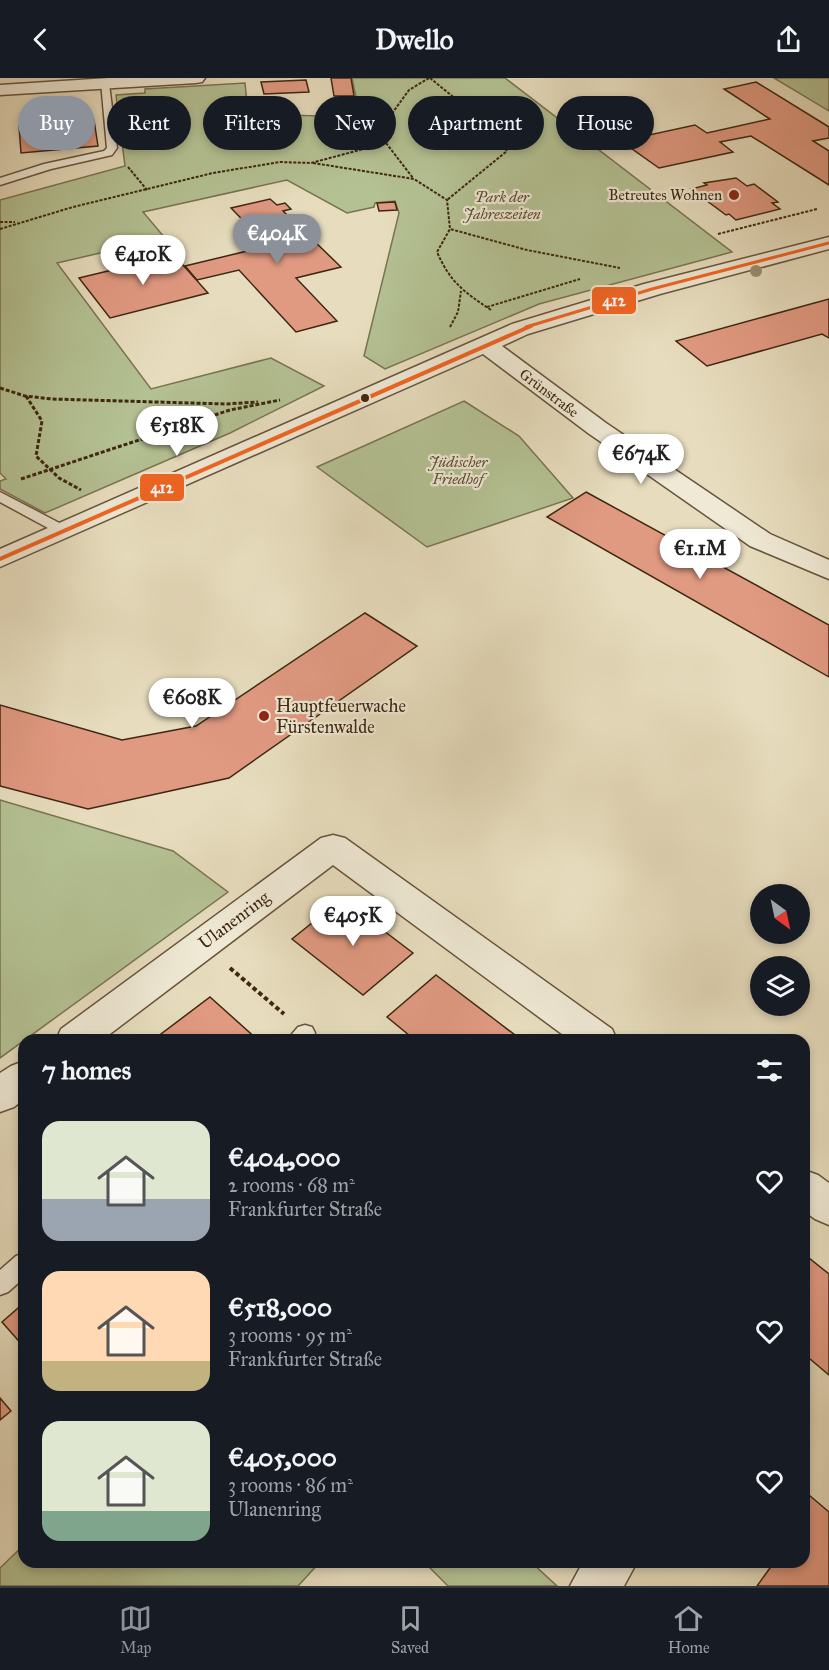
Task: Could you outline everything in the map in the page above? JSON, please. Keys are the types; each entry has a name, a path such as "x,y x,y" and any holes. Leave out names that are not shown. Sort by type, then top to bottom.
{"street":[{"path":"0,90 196,78"},
{"path":"0,559 519,329 652,289 829,243"},
{"name":"Grünstraße","path":"485,344 597,428 760,540 829,570"},
{"name":"Ulanenring","path":"82,1034 333,847 591,1034"},
{"path":"0,1095 18,1082"},
{"path":"810,1192 829,1206"},
{"path":"594,1586 608,1568"}],"lane":[{"path":"0,182 48,166 108,153 112,148 104,84"},
{"path":"0,496 64,531"},
{"path":"0,1284 18,1269"}],"path":[{"path":"396,108 409,90 429,78 478,117 507,151 447,200"},
{"path":"311,163 360,150"},
{"path":"391,150 414,179 447,200"},
{"path":"0,229 18,222 213,173 280,162 311,163 414,179"},
{"path":"447,200 450,229 437,252 446,274 461,291 519,329"},
{"path":"718,234 817,209"},
{"path":"0,222 18,222"},
{"path":"450,229 527,250 624,269 652,289"},
{"path":"445,334 458,312 461,291"},
{"path":"0,388 25,396 52,399 226,404 271,402"},
{"path":"25,396 42,421 36,456 59,478 117,507"},
{"path":"20,479 230,410 282,400"},
{"path":"202,944 299,1034"}],"green space":[{"name":"Park der Jahreszeiten","path":"352,78 505,78 528,96 408,96 408,150 544,150 544,108 556,117 556,150 599,150 732,252 539,304 385,369 364,356 399,213 395,201 375,203 374,207 347,213 287,180 143,212 165,238 57,263 151,389 271,358 324,386 230,433 45,513 0,489 0,481 6,479 0,473 0,200 125,166 123,150 191,150 191,96 116,95 145,93 145,89 245,83 246,96 203,96 203,150 302,150 302,115 314,116 314,150 396,150 396,96 356,96"},
{"path":"774,78 829,78 829,111"},
{"name":"Jüdischer Friedhof","path":"464,401 519,436 573,498 427,547 317,467"},
{"path":"0,800 173,851 228,892 33,1034 18,1034 18,1045 0,1058"},
{"path":"18,1551 18,1568 314,1568 298,1586 0,1586 0,1568"},
{"path":"430,1568 538,1568 557,1586 448,1586"}],"building":[{"path":"331,78 351,78 354,96 334,96"},
{"path":"306,80 309,92 264,94 261,82"},
{"path":"756,82 829,127 829,138 813,141 829,151 829,185 751,136 720,142 733,152 659,168 634,150 654,150 654,134 695,125 707,133 770,119 724,89"},
{"path":"95,126 98,146 95,146"},
{"path":"21,150 54,150 21,153"},
{"name":"Betreutes Wohnen","path":"736,178 747,186 754,184 778,202 772,203 780,209 736,220 691,189 707,185 704,183"},
{"path":"270,199 277,205 285,203 291,209 283,211 341,267 296,278 337,321 296,332 239,270 197,280 185,266 268,246 231,208"},
{"path":"395,202 397,210 379,211 377,203"},
{"path":"174,255 208,293 110,318 79,278"},
{"path":"829,299 829,338 822,334 707,366 676,341"},
{"path":"586,492 829,625 829,677 547,517"},
{"name":"Hauptfeuerwache Fürstenwalde","path":"365,613 417,646 229,778 88,809 0,786 0,705 122,740 196,726"},
{"path":"342,899 413,953 363,995 292,939"},
{"path":"436,975 514,1034 408,1034 387,1017"},
{"path":"210,997 251,1034 161,1034"},
{"path":"810,1259 829,1274 829,1375 810,1359"},
{"path":"18,1308 18,1340 2,1322"},
{"path":"0,1398 11,1411 0,1420"},
{"path":"810,1496 829,1512 829,1586 757,1586 770,1568 810,1568"}],"transit line":[{"name":"412","path":"0,559 520,329 652,289 829,243"}],"place":[{"name":"Betreutes Wohnen","path":"734,195"},
{"name":"Hauptfeuerwache Fürstenwalde","path":"264,716"}]}
